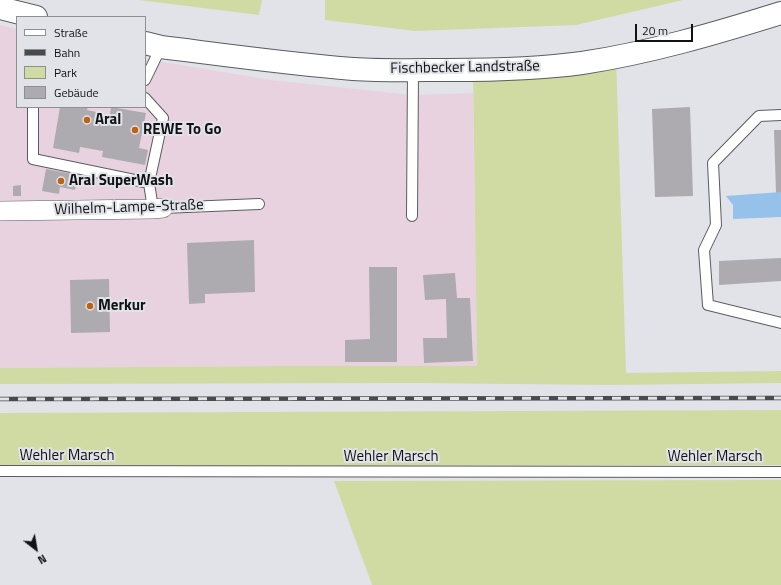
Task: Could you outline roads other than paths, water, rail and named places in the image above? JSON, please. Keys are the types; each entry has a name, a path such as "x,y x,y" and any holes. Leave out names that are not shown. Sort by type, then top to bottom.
{"main road":[{"path":"0,8 28,16"},
{"name":"Fischbecker Landstraße","path":"153,45 285,63 354,69 525,69 582,63 616,57 720,32 781,12"}],"street":[{"name":"Wilhelm-Lampe-Straße","path":"0,212 158,208"}],"lane":[{"path":"146,76 153,45"},
{"path":"412,216 413,70"},
{"path":"146,99 163,118 149,183 158,208"},
{"path":"33,108 33,159 149,183"},
{"path":"781,115 759,116 713,163 716,225 704,250 708,305 781,323"},
{"name":"Wilhelm-Lampe-Straße","path":"158,208 258,204"},
{"name":"Wehler Marsch","path":"0,471 781,472"}],"water":[{"path":"781,192 781,217 733,219 733,205 726,196"}],"railway":[{"path":"0,399 781,398"}],"place":[{"name":"Aral","path":"87,120"},
{"name":"REWE To Go","path":"135,130"},
{"name":"Aral SuperWash","path":"61,181"},
{"name":"Merkur","path":"90,306"}]}
